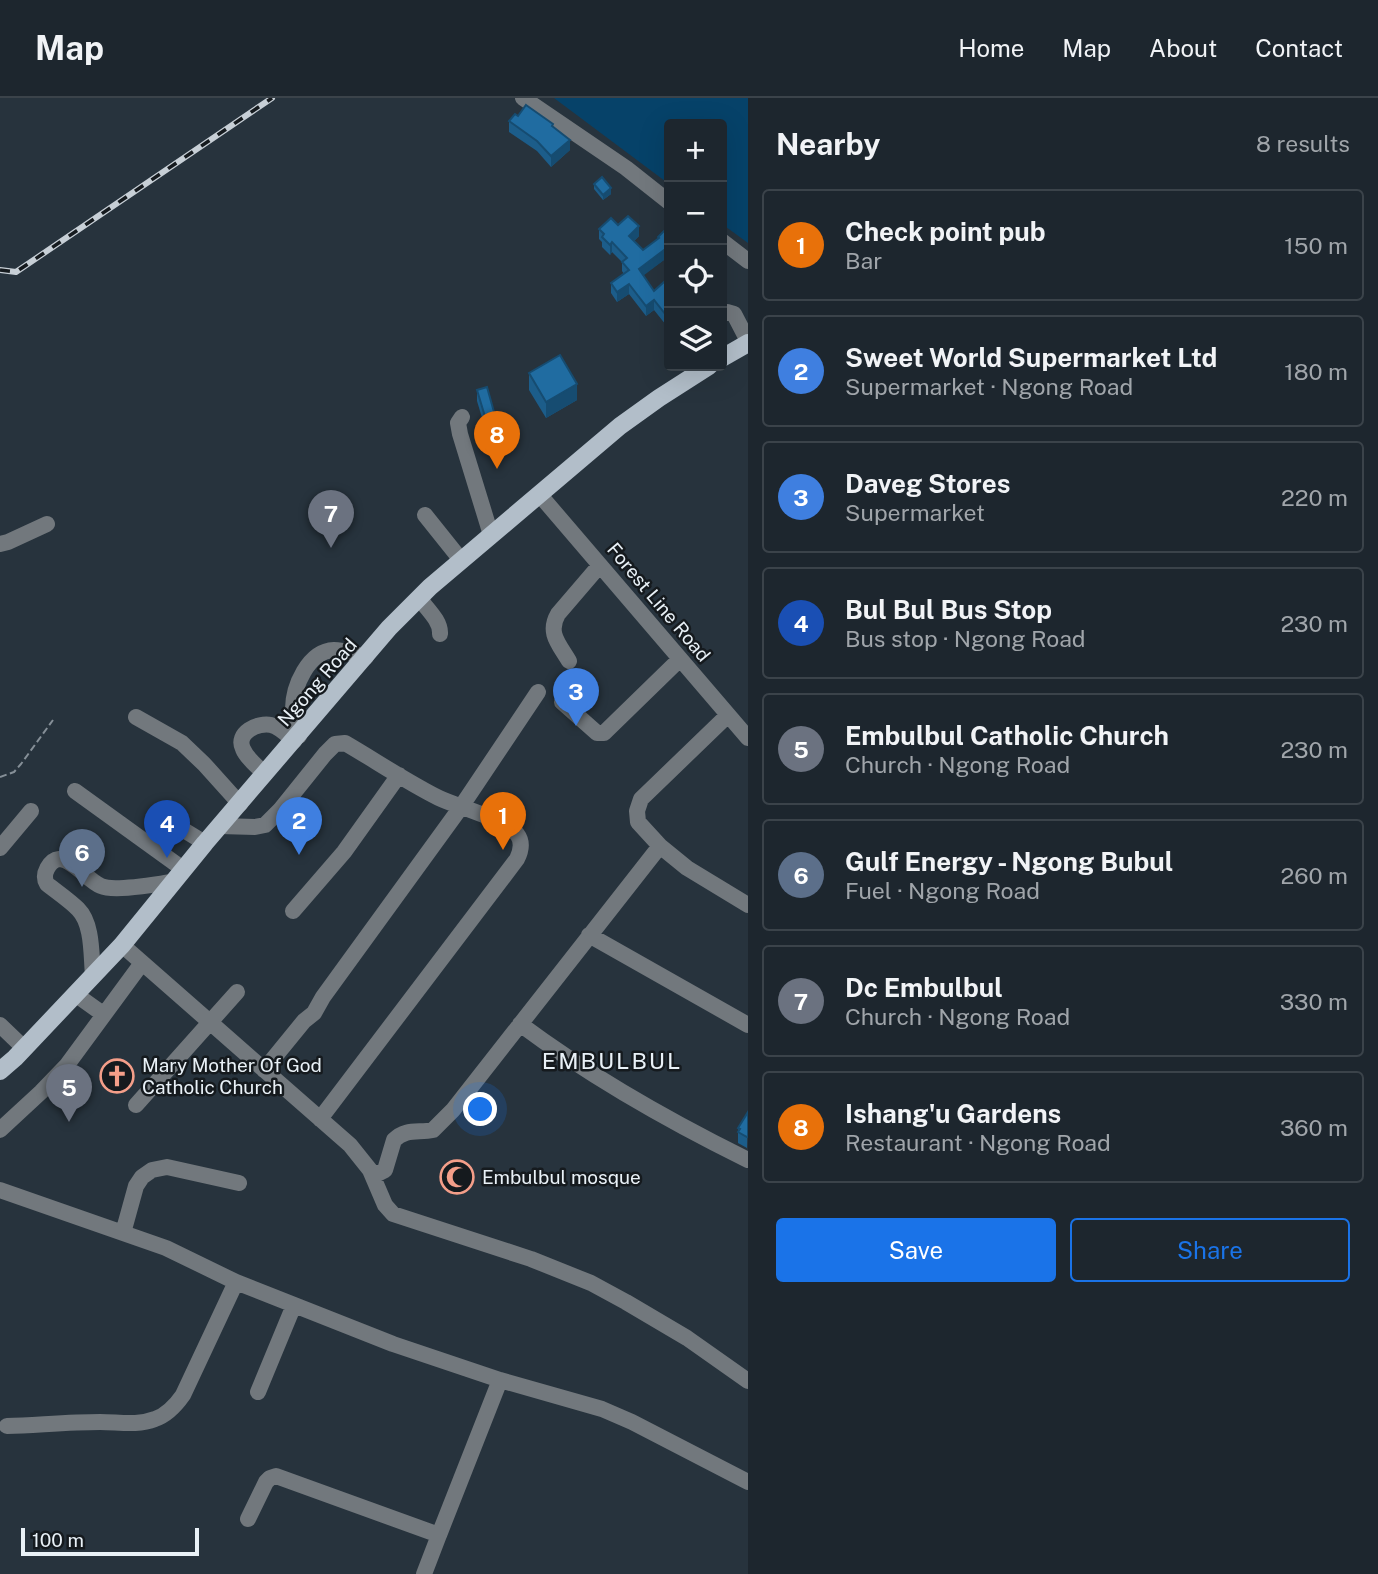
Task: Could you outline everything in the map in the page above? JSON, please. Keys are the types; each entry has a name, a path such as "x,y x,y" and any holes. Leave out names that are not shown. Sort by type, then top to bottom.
{"main road":[{"path":"727,355 748,342"},
{"name":"Ngong Road","path":"0,1071 122,945 205,843 390,628 419,598 620,426 701,371"}],"street":[{"path":"523,98 626,168 664,198"},
{"path":"726,245 748,261"},
{"path":"727,312 734,314 748,342"},
{"path":"462,417 458,423 460,435 491,535"},
{"name":"Forest Line Road","path":"539,494 748,738"},
{"path":"425,515 461,561"},
{"path":"0,544 47,524"},
{"path":"569,661 552,631 553,622 600,565"},
{"path":"419,598 437,622 441,629 440,634"},
{"path":"296,738 292,712 294,695 298,681 312,662 332,650 366,657"},
{"path":"562,702 597,733 604,733 680,659"},
{"path":"264,1070 304,1021 314,1013 461,807 538,692"},
{"path":"728,715 644,796 638,803 637,815 640,825 687,868 748,905"},
{"path":"136,717 182,743 240,804"},
{"path":"265,775 243,749 243,736 258,725 270,724 296,738"},
{"path":"220,826 265,825 335,744 345,743 438,798 489,818 516,833 519,838 521,848 517,859 320,1119"},
{"path":"293,911 344,852 399,775"},
{"path":"75,791 178,876"},
{"path":"0,848 32,811"},
{"path":"164,818 205,843"},
{"path":"373,1176 385,1170 398,1136 408,1132 433,1130 453,1110 660,846"},
{"path":"93,975 85,920 90,898 81,872 61,859 55,860 44,872 47,884 61,895 90,898 117,888 178,876"},
{"path":"61,895 81,872"},
{"path":"589,935 748,1025"},
{"path":"122,945 357,1151 373,1176 385,1205 393,1214 520,1255 591,1283 746,1375"},
{"path":"0,1130 67,1065 142,964"},
{"path":"136,1105 237,992"},
{"path":"75,994 103,1014"},
{"path":"520,1024 605,1082 697,1135 748,1160"},
{"path":"0,1025 24,1048"},
{"path":"123,1233 136,1186 142,1177 152,1170 167,1167 239,1183"},
{"path":"0,1191 166,1248 236,1282 393,1344 500,1380 602,1409 748,1482"},
{"path":"7,1426 140,1423 156,1419 168,1412 183,1395 236,1282"},
{"path":"258,1392 294,1305"},
{"path":"424,1574 500,1380"},
{"path":"248,1519 266,1482 278,1476 439,1535"}],"path":[{"path":"0,777 14,772 53,720"}],"shaded area":[{"path":"554,98 748,98 748,243 727,228 727,119 664,119 664,180"}],"building":[{"path":"526,105 570,140 551,156 537,141 509,121 515,114 518,116"},
{"path":"602,177 611,188 603,195 594,184"},
{"path":"628,216 639,226 629,236 643,250 664,231 664,250 639,269 654,291 664,282 664,312 654,300 646,306 629,284 617,292 611,283 629,270 622,262 627,258 612,242 610,245 602,237 604,234 599,229 611,218 618,225"},
{"path":"560,355 577,384 546,402 529,373"},
{"path":"487,387 501,437 492,440 477,390"},
{"path":"748,1112 747,1137 738,1132 738,1128"}],"railway":[{"path":"0,270 16,272 272,98"}],"place":[{"name":"Ishang'u Gardens","path":"497,469"},
{"name":"Dc Embulbul","path":"331,548"},
{"name":"Daveg Stores","path":"576,726"},
{"name":"Check point pub","path":"503,850"},
{"name":"Sweet World Supermarket Ltd","path":"299,855"},
{"name":"Bul Bul Bus Stop","path":"167,858"},
{"name":"Gulf Energy - Ngong Bubul","path":"82,887"},
{"name":"Mary Mother Of God Catholic Church","path":"117,1076"},
{"name":"Embulbul Catholic Church","path":"69,1122"},
{"name":"Embulbul mosque","path":"457,1177"}],"district":[{"name":"EMBULBUL","path":"612,1061"}]}
